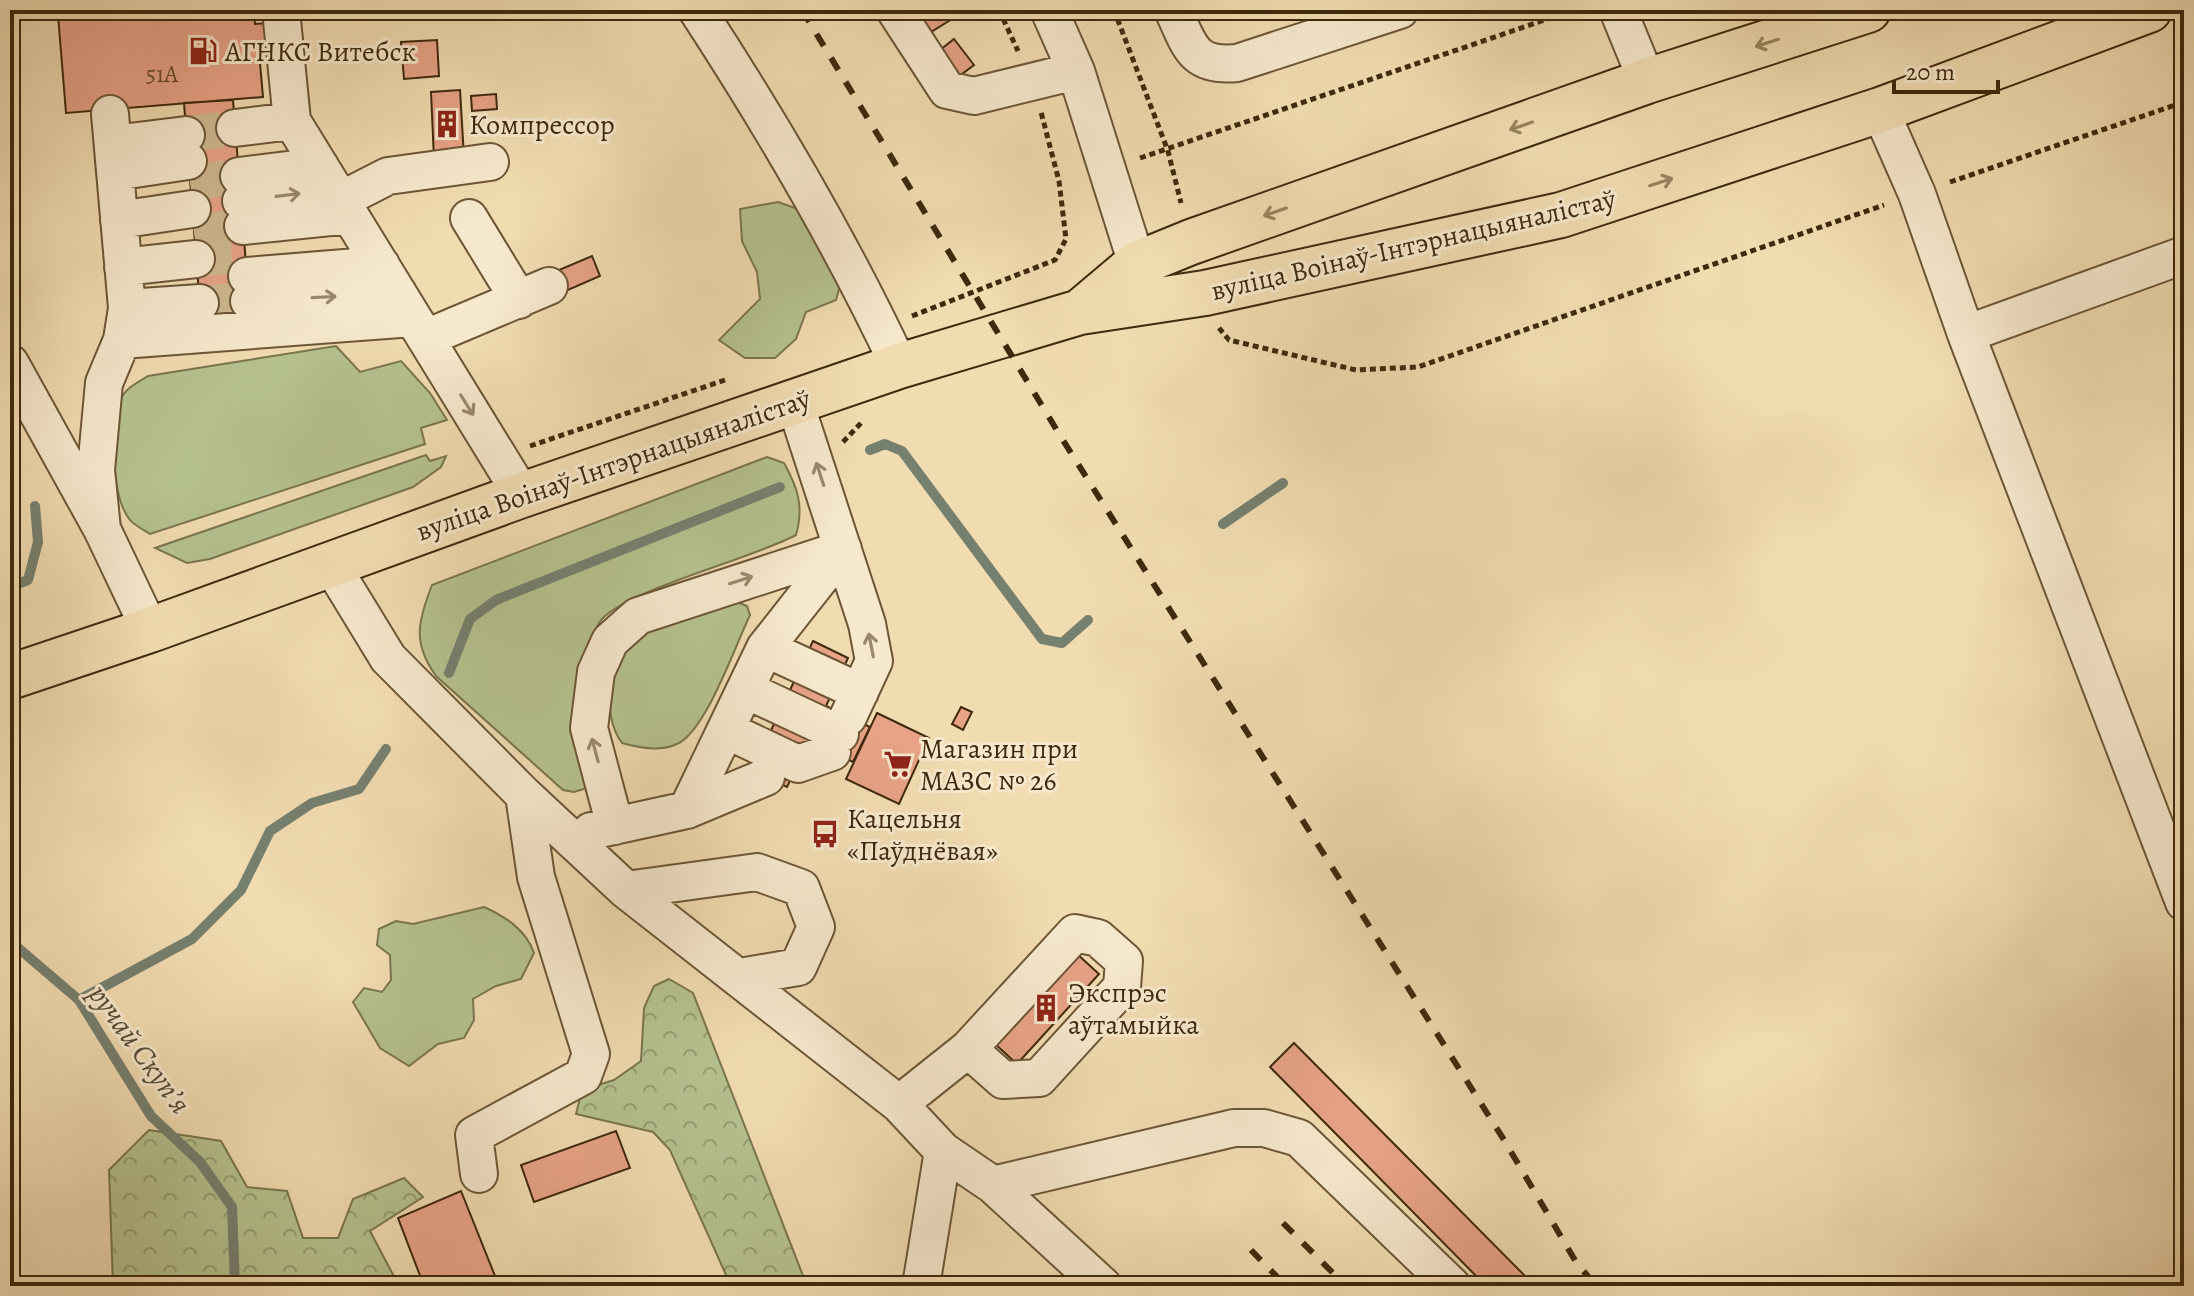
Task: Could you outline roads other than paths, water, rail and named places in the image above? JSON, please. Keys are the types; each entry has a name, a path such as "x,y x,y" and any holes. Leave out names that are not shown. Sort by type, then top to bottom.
{"main road":[{"name":"вуліца Воінаў-Інтэрнацыяналістаў","path":"1080,312 1137,264 1213,234 1647,81 1868,10"},
{"name":"вуліца Воінаў-Інтэрнацыяналістаў","path":"10,677 794,400 890,347 1080,312 1153,304 1561,215 1880,110 2149,10"},
{"path":"1137,264 1153,304"}],"lane":[{"path":"281,10 357,226 522,495"},
{"path":"697,10 759,105 861,286 890,347"},
{"path":"895,10 947,90 974,96 1076,71"},
{"path":"1049,10 1076,71 1137,264"},
{"path":"1173,10 1193,55 1215,65 1237,63 1400,10"},
{"path":"1618,10 1647,81"},
{"path":"1880,110 1917,194 1966,334 2184,902"},
{"path":"357,226 388,176 490,162"},
{"path":"242,215 357,226"},
{"path":"242,215 357,226"},
{"path":"242,215 357,226"},
{"path":"242,215 357,226 534,293 469,218"},
{"path":"119,229 193,220"},
{"path":"119,229 193,220"},
{"path":"119,229 193,220"},
{"path":"119,229 193,220"},
{"path":"119,229 357,226"},
{"path":"102,529 96,470 119,229"},
{"path":"1966,334 2184,255"},
{"path":"10,363 102,529 150,630"},
{"path":"726,730 798,764 845,724 874,661 867,624 794,400"},
{"path":"687,810 765,648 843,549"},
{"path":"615,826 589,728 596,672 610,641 638,616 843,549"},
{"path":"330,563 388,658 524,795 626,890 899,1104 943,1151 993,1185 1103,1286"},
{"path":"765,648 845,724"},
{"path":"746,690 845,724"},
{"path":"569,836 687,810 766,777"},
{"path":"479,1174 474,1135 583,1076 591,1054 536,877 524,795"},
{"path":"626,890 757,872 801,888 816,927 798,967 740,977"},
{"path":"899,1104 968,1049"},
{"path":"993,1185 1234,1128 1264,1128 1299,1138 1452,1286"},
{"path":"921,1286 943,1151"}],"waterway":[{"path":"870,450 885,444 902,451 1042,639 1062,643 1088,620"},
{"path":"1223,524 1283,483"},
{"path":"449,673 470,619 496,600 780,487"},
{"path":"10,587 28,580 38,542 35,506"},
{"path":"79,1000 192,939 241,890 270,831 312,803 359,789 386,749"},
{"name":"ручай Скупʼя","path":"10,941 79,1000 151,1116 200,1162 232,1207 235,1286"}],"tunnel":[{"path":"186,135 235,128"},
{"path":"190,183 239,176"},
{"path":"194,233 243,226"},
{"path":"196,259 245,254"},
{"path":"200,303 249,301"}],"railway":[{"path":"802,10 1061,437 1504,1140 1576,1262 1596,1286"},
{"path":"1283,1223 1346,1286"},
{"path":"1251,1250 1286,1286"}],"place":[{"name":"АГНКС Витебск","path":"203,51"},
{"name":"Компрессор","path":"447,124"},
{"name":"Магазин при МАЗС № 26","path":"898,764"},
{"name":"Кацельня «Паўднёвая»","path":"825,834"},
{"name":"Экспрэс аўтамыйка","path":"1046,1008"}]}
